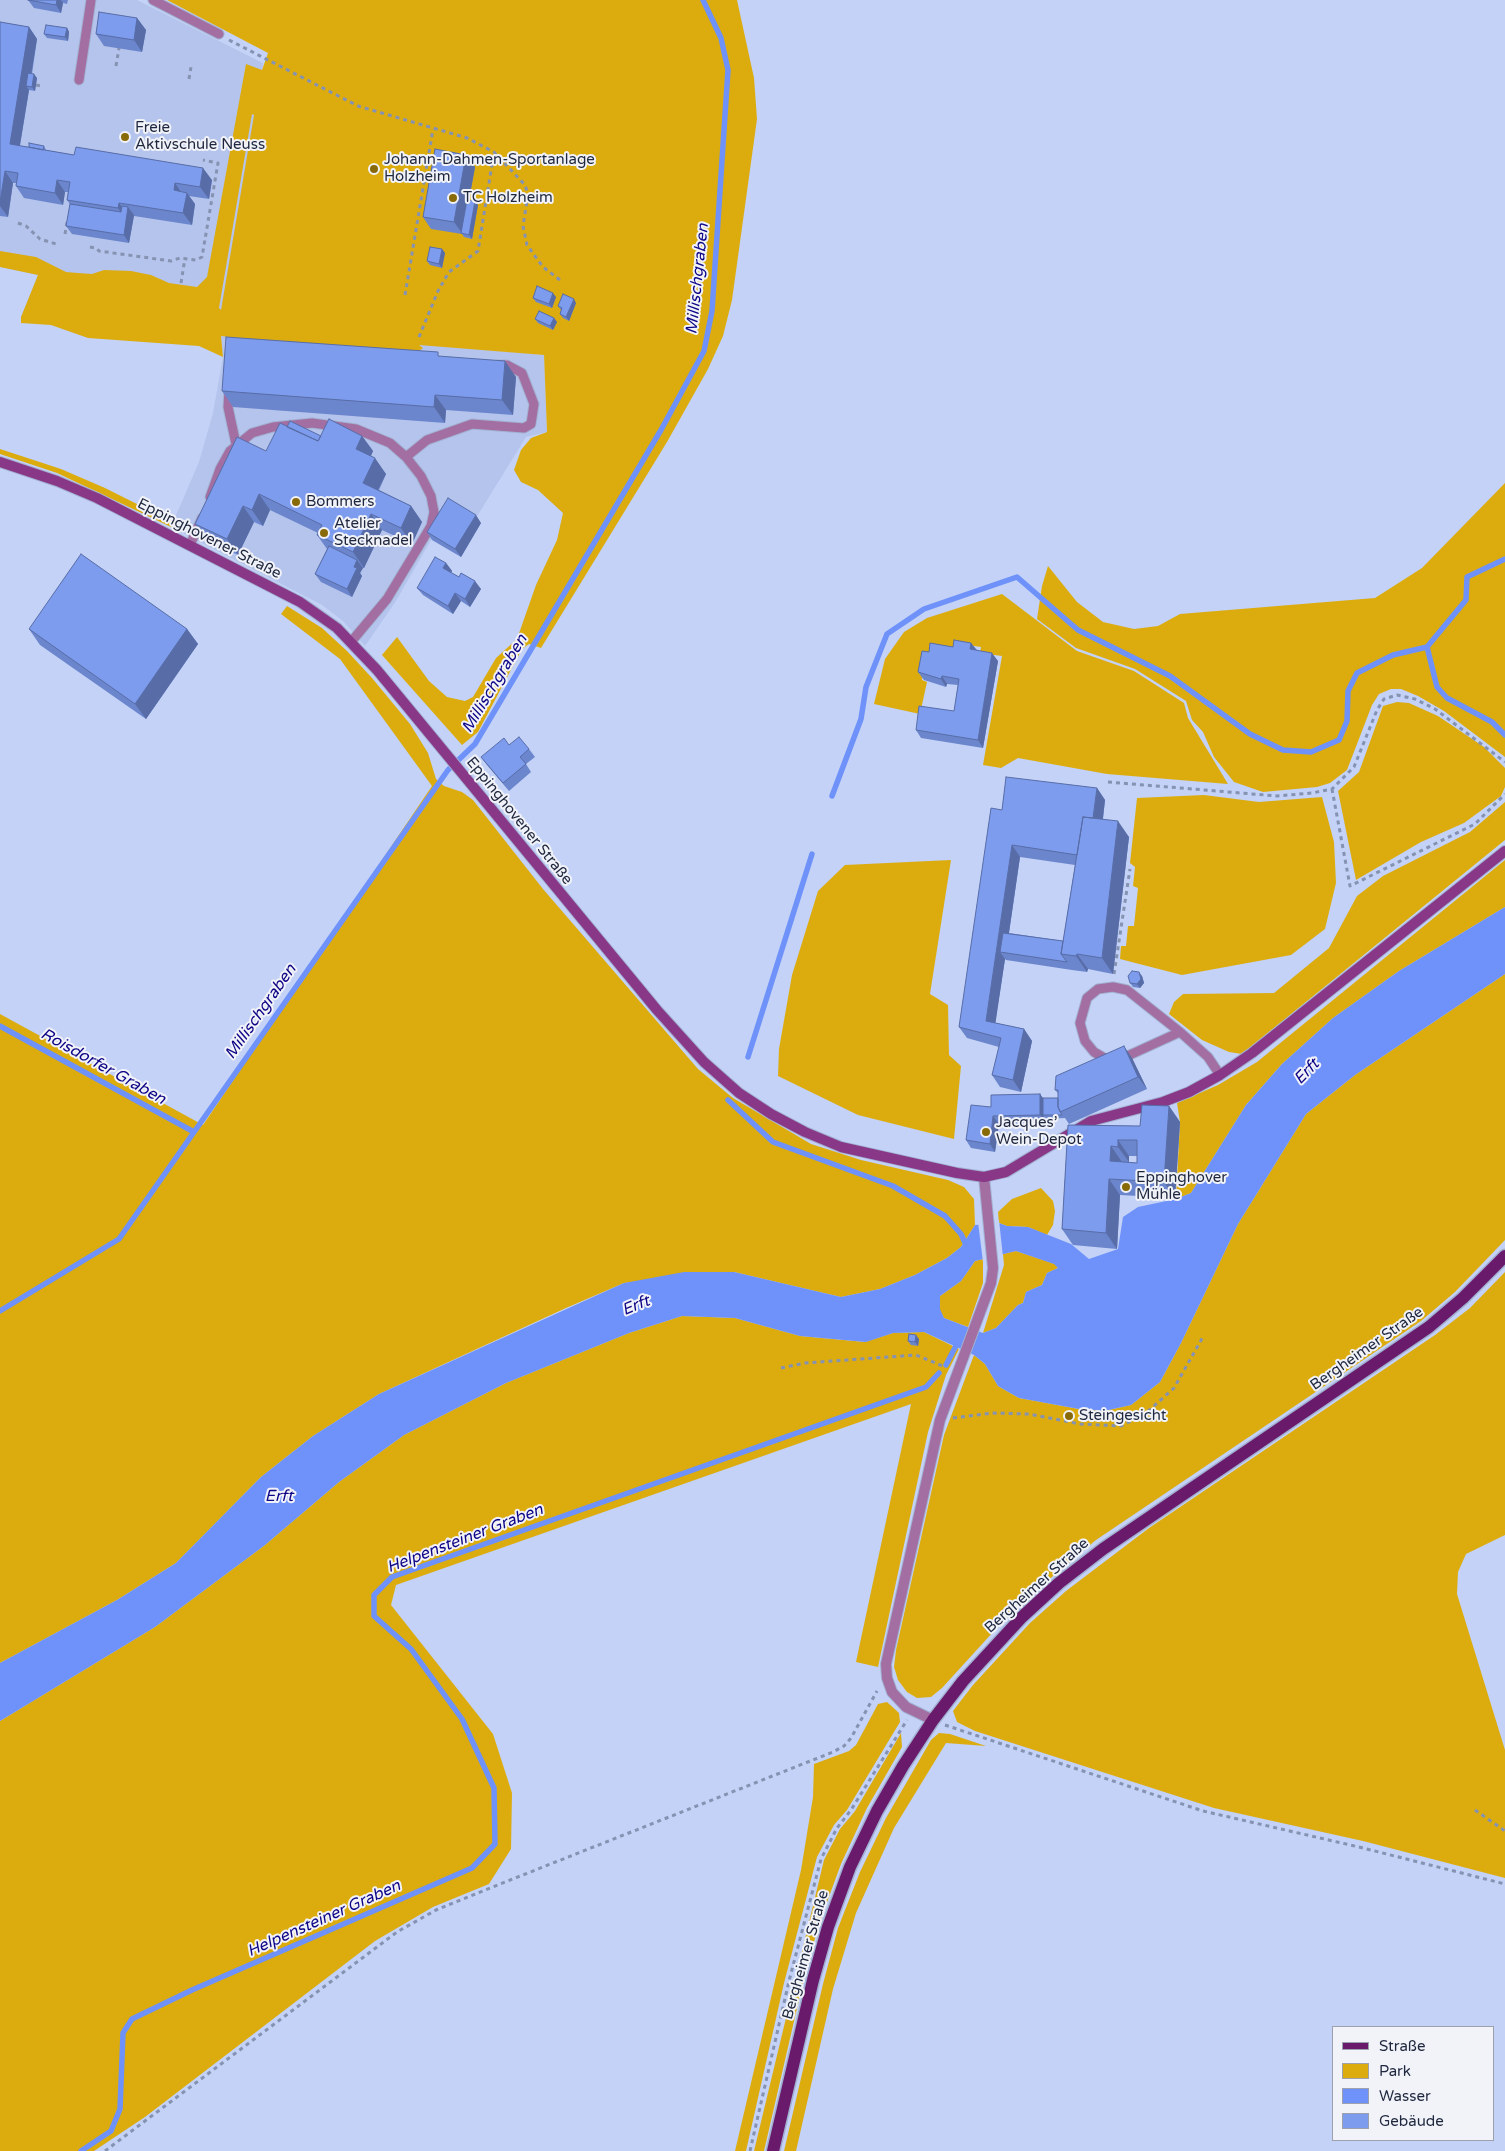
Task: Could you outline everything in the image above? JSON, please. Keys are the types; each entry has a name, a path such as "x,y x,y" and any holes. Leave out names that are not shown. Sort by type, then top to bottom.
{"main road":[{"name":"Eppinghovener Straße","path":"0,462 73,488 190,545 300,602 323,617 352,642 377,670 468,783 657,1010 704,1062 739,1093 805,1132 841,1147 956,1173 984,1177"},
{"path":"984,1177 1006,1172 1091,1121 1163,1102 1189,1092 1220,1075 1252,1053 1505,851"},
{"name":"Bergheimer Straße","path":"773,2151 812,1980 831,1918 850,1867 877,1811 933,1720 992,1648 1060,1583 1144,1519 1428,1327 1463,1298 1505,1256"}],"street":[{"path":"933,1720 913,1711 899,1701 892,1692 887,1678 888,1648 940,1420 957,1373 967,1352 991,1283 993,1268 984,1177"}],"lane":[{"path":"79,80 91,0"},
{"path":"153,0 219,34"},
{"path":"406,458 427,440 472,424 524,428 530,424 534,404 522,372 507,365 488,364"},
{"path":"229,381 228,407 236,444"},
{"path":"190,545 206,510 220,469 230,451 236,444 252,434 273,427 299,424 328,424 370,433 390,443 421,476 431,496 434,512 431,526 387,599 352,642"},
{"path":"1180,1032 1123,1058 1106,1059 1094,1052 1085,1041 1080,1023 1082,1010 1087,998 1098,989 1113,987 1127,990 1180,1032 1208,1057 1220,1075"}],"path":[{"path":"219,34 358,106 467,138 494,152 518,175 525,185 528,194 523,226 527,245 543,267 560,280"},
{"path":"116,66 119,48"},
{"path":"189,78 191,67"},
{"path":"36,85 42,86"},
{"path":"404,295 432,129"},
{"path":"419,337 438,291 449,272 478,251 494,152"},
{"path":"90,247 96,248 99,251 171,261 185,258 196,260 202,257 218,163 203,160"},
{"path":"66,234 68,218"},
{"path":"18,223 26,226 40,239 56,244"},
{"path":"181,283 185,258"},
{"path":"1108,782 1277,796 1332,789 1354,767 1377,710 1384,698 1397,695 1415,699 1435,709 1505,762"},
{"path":"1332,789 1350,886 1475,824 1505,794"},
{"path":"1113,987 1130,868"},
{"path":"940,1420 992,1413 1029,1414 1080,1424 1121,1426 1144,1414 1174,1388 1204,1334"},
{"path":"781,1368 805,1363 916,1355 957,1373"},
{"path":"105,2151 396,1932 436,1910 833,1752 844,1746 851,1738 876,1692 887,1678"},
{"path":"933,1720 1203,1811 1359,1847 1505,1884"},
{"path":"1475,1810 1505,1831"}],"shaded area":[{"name":"Freie Aktivschule Neuss","path":"0,0 137,0 263,63 218,335 21,317 38,275 0,267"},
{"path":"221,336 436,345 544,355 547,432 526,437 476,518 435,533 396,601 365,646 343,621 322,605 171,527 199,462 213,413 223,357"}],"green space":[{"path":"167,0 737,0 754,78 757,119 732,300 723,336 708,369 667,442 541,648 529,644 522,649 478,732 462,745 382,655 397,637 429,681 447,697 465,701 473,697 496,658 517,639 536,585 557,540 563,513 538,490 521,482 514,470 521,450 531,438 547,432 544,355 419,345 423,348 415,354 221,336 223,357 199,346 88,338 51,325 21,323 21,317 38,275 0,267 0,251 36,257 66,272 92,274 104,270 131,271 151,275 169,283 197,287 207,277 246,64 262,70 268,53","holes":["252,114 254,115 221,310 219,308"]},
{"path":"0,449 61,469 105,488 173,522 171,527 57,473 0,454"},
{"path":"1505,483 1505,757 1444,711 1418,696 1401,689 1391,689 1379,694 1372,705 1347,770 1330,783 1317,787 1263,792 1234,782 1214,757 1203,732 1192,720 1186,701 1135,669 1076,648 1037,619 1042,586 1048,566 1077,602 1103,622 1134,629 1158,626 1180,614 1375,598 1422,568"},
{"path":"1002,594 1077,651 1134,671 1184,703 1188,718 1228,784 1107,774 1018,758 1001,768 983,765 1002,656 980,653 981,647 960,644 926,658 922,680 927,682 920,714 874,704 885,659 904,632 927,618"},
{"path":"287,606 322,628 372,678 410,724 428,753 436,779 444,786 462,792 473,800 543,889 698,1069 733,1098 811,1144 861,1160 948,1180 964,1187 974,1199 975,1225 961,1247 947,1258 915,1275 880,1289 841,1297 734,1272 624,1283 566,1308 379,1394 313,1436 261,1477 176,1563 117,1600 0,1663 0,1014 203,1125 432,786 340,659 281,614"},
{"path":"1397,702 1409,703 1438,716 1484,747 1505,768 1505,787 1501,796 1464,823 1421,842 1356,880 1338,791 1359,772 1383,706"},
{"path":"1204,795 1259,802 1322,797 1334,842 1336,883 1325,929 1291,955 1182,975 1120,959 1121,946 1126,946 1128,926 1134,926 1138,888 1133,886 1135,867 1130,863 1137,798"},
{"path":"1505,802 1505,840 1242,1054 1229,1052 1202,1040 1169,1014 1174,1002 1183,994 1274,993 1329,948 1357,896 1383,876 1470,832"},
{"path":"951,860 930,994 948,1005 949,1055 961,1066 954,1139 858,1115 778,1076 779,1049 792,975 818,891 845,865"},
{"path":"1505,860 1505,907 1399,971 1333,1018 1282,1064 1246,1105 1191,1193 1176,1199 1180,1122 1177,1103 1218,1085 1257,1062"},
{"path":"1505,974 1505,1240 1455,1292 1421,1321 1096,1540 1015,1608 942,1688 931,1697 917,1698 907,1692 898,1680 894,1667 896,1650 944,1435 974,1355 985,1364 998,1386 1019,1398 1079,1409 1104,1411 1131,1405 1160,1382 1181,1343 1238,1224 1306,1114 1355,1075"},
{"path":"1041,1188 1053,1201 1055,1211 1053,1225 1047,1235 1028,1227 1007,1226 999,1223 998,1212 1012,1199"},
{"path":"1016,1251 1055,1264 1058,1268 1047,1273 1042,1285 1026,1292 1023,1303 1018,1305 996,1328 983,1333 1004,1265 1003,1254"},
{"path":"983,1259 983,1283 968,1327 944,1318 939,1309 940,1296 961,1281 975,1261"},
{"path":"1505,1272 1505,1535 1466,1554 1458,1572 1457,1594 1505,1750 1505,1878 1363,1841 1214,1808 975,1731 957,1722 953,1711 973,1685 1030,1623 1066,1591 1149,1528 1435,1335 1470,1308"},
{"path":"682,1316 735,1318 800,1336 865,1342 893,1333 924,1332 959,1349 946,1375 928,1432 878,1667 856,1662 911,1404 396,1585 391,1605 493,1734 512,1793 511,1849 489,1884 433,1907 375,1941 145,2117 94,2151 0,2151 0,1721 155,1627 265,1545 339,1482 404,1435 506,1383 629,1333"},
{"path":"887,1702 899,1713 900,1722 847,1810 834,1825 817,1857 784,1983 746,2151 735,2151 801,1870 813,1797 814,1764 849,1751 856,1745 878,1704"},
{"path":"901,1733 902,1747 867,1808 841,1864 819,1924 804,1978 764,2151 754,2151 824,1860 840,1829 855,1811"},
{"path":"939,1733 950,1734 986,1746 946,1743 894,1828 856,1913 833,1989 796,2151 784,2151 838,1928 860,1872 886,1818 931,1740"}],"water":[{"name":"Erft","path":"1505,907 1505,974 1355,1075 1306,1114 1238,1224 1181,1343 1160,1382 1131,1405 1104,1411 1079,1409 1019,1398 998,1386 985,1364 974,1355 924,1332 893,1333 866,1342 800,1336 735,1318 682,1316 629,1333 506,1383 404,1435 339,1482 265,1545 155,1627 0,1721 0,1663 117,1600 176,1563 261,1477 313,1436 379,1394 624,1283 684,1272 734,1272 841,1297 880,1289 915,1275 947,1258 961,1247 975,1225 999,1223 1007,1226 1028,1227 1071,1244 1089,1259 1118,1249 1123,1217 1138,1207 1176,1199 1191,1193 1246,1105 1282,1064 1333,1018 1399,971","holes":["1016,1251 1054,1264 1058,1268 1047,1273 1042,1285 1026,1292 1023,1303 1018,1305 996,1328 983,1333 944,1318 940,1309 940,1296 961,1281 975,1261"]}],"pier":[{"path":"999,1220 1003,1257 983,1262 978,1222"}],"building":[{"path":"28,0 57,0 56,5"},
{"path":"99,12 137,18 134,40 96,34"},
{"path":"0,22 29,27 10,144 74,155 76,147 203,168 200,187 175,183 174,190 187,193 183,213 119,203 118,208 67,200 70,182 57,180 55,193 16,186 18,173 5,171 0,202"},
{"path":"46,25 67,28 65,37 44,34"},
{"path":"28,73 34,74 32,87 26,86"},
{"path":"29,143 44,146 43,150 29,147"},
{"path":"435,149 466,155 454,222 423,217"},
{"path":"467,200 475,201 469,235 461,233"},
{"path":"70,204 121,212 122,206 128,207 124,235 66,226"},
{"path":"430,247 442,249 439,264 427,261"},
{"path":"537,286 553,293 549,304 533,298"},
{"path":"563,294 574,299 566,317 560,314 562,308 558,306"},
{"path":"539,311 554,318 550,326 535,319"},
{"path":"226,337 438,352 438,356 505,361 502,400 435,395 434,407 222,391"},
{"path":"329,419 362,436 356,449 375,458 363,483 411,506 401,528 371,514 353,552 317,535 322,525 259,494 252,510 243,506 227,539 195,524 237,437 266,451 280,423 318,441"},
{"path":"290,421 321,436 318,441 287,427"},
{"path":"448,498 476,515 455,549 427,532"},
{"path":"329,546 357,560 354,567 357,568 347,589 315,574"},
{"path":"81,554 187,629 135,704 29,629"},
{"path":"435,557 446,563 443,568 459,577 461,573 475,581 465,599 455,593 448,606 417,588"},
{"path":"954,640 971,643 970,649 992,653 978,740 916,730 919,706 954,711 959,679 942,676 941,679 918,672 922,651 929,652 930,643 953,647"},
{"path":"519,737 529,749 520,757 526,764 503,783 481,757 504,738 509,745"},
{"path":"1006,777 1097,788 1093,818 1083,817 1077,855 1012,845 986,1021 1024,1029 1013,1080 992,1075 1001,1038 959,1027 991,808 1002,810"},
{"path":"1083,817 1118,821 1102,958 1077,954 1076,956 1061,954"},
{"path":"1003,933 1063,941 1061,954 1067,962 1000,952"},
{"path":"1132,971 1139,972 1141,979 1137,984 1130,983 1128,976"},
{"path":"1124,1046 1138,1077 1060,1112 1058,1107 1058,1090 1055,1090 1056,1076"},
{"path":"1040,1094 1040,1115 993,1116 990,1144 966,1140 971,1105 991,1107 991,1095"},
{"path":"1043,1098 1058,1098 1058,1107 1062,1115 1043,1115"},
{"path":"1142,1105 1169,1106 1164,1182 1109,1179 1106,1233 1062,1229 1068,1125 1140,1126","holes":["1118,1140 1137,1140 1137,1163 1110,1161 1111,1146 1118,1147"]},
{"path":"909,1334 916,1335 915,1342 908,1341"}],"waterway":[{"name":"Millischgraben","path":"0,1311 119,1239 448,770 475,744 661,430 704,351 712,311 728,70 721,38 703,0"},
{"path":"832,796 861,719 866,687 887,634 924,609 1017,577 1078,630 1170,676 1250,734 1283,750 1311,752 1339,740 1347,721 1348,691 1357,673 1393,655 1427,647 1466,600 1467,577 1505,559"},
{"path":"1427,647 1437,687 1447,698 1492,722 1505,735"},
{"path":"748,1057 812,854"},
{"name":"Roisdorfer Graben","path":"0,1026 194,1132"},
{"path":"728,1100 773,1142 893,1186 945,1216 961,1234 967,1247"},
{"name":"Helpensteiner Graben","path":"946,1365 959,1340"},
{"name":"Helpensteiner Graben","path":"81,2151 111,2131 120,2109 123,2033 132,2019 192,1990 472,1868 495,1844 494,1788 462,1719 411,1649 374,1616 374,1595 392,1577 926,1387 939,1373"}],"place":[{"name":"Freie Aktivschule Neuss","path":"125,137"},
{"name":"Johann-Dahmen-Sportanlage Holzheim","path":"374,169"},
{"name":"TC Holzheim","path":"453,198"},
{"name":"Bommers","path":"296,502"},
{"name":"Atelier Stecknadel","path":"324,533"},
{"name":"Jacques’ Wein-Depot","path":"986,1132"},
{"name":"Eppinghover Mühle","path":"1126,1187"},
{"name":"Steingesicht","path":"1069,1416"}]}
